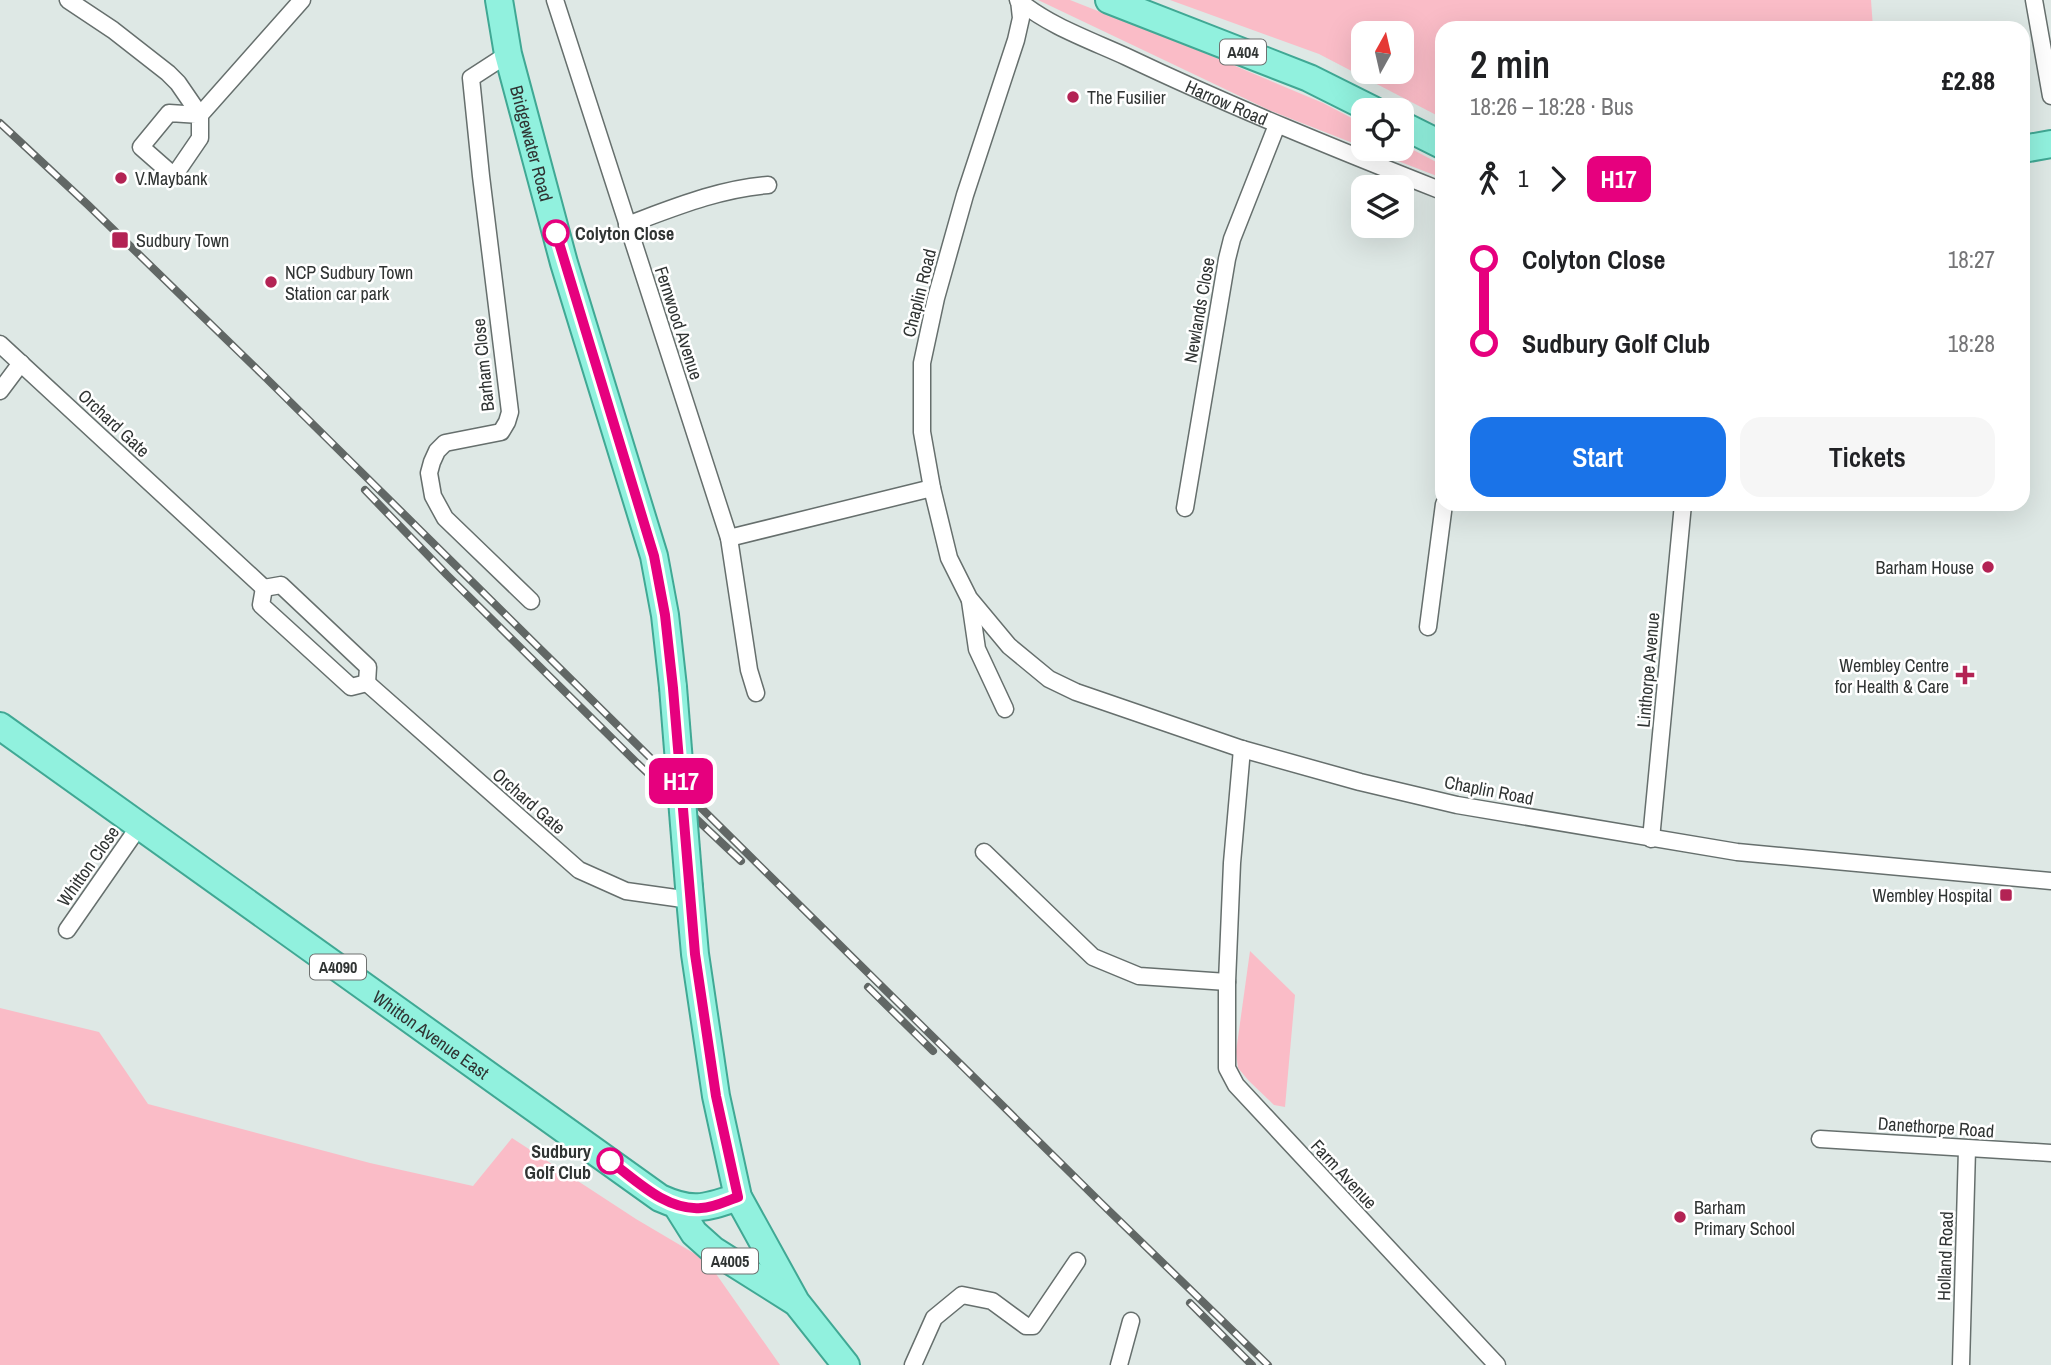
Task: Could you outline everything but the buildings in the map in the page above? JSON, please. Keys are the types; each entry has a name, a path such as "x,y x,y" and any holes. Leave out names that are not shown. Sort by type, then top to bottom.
{"main road":[{"name":"Bridgewater Road","path":"499,0 508,54 564,263 654,556 665,615 673,688 695,954 716,1096 738,1197 796,1302 846,1365"},
{"name":"A404","path":"1109,0 1309,78 1351,99"},
{"path":"1414,131 1435,142"},
{"path":"2030,148 2051,144"},
{"name":"Whitton Avenue East","path":"0,726 648,1189 677,1206"},
{"path":"677,1206 702,1209 738,1197"},
{"name":"Bridgewater Road","path":"677,1206 694,1233 713,1250 796,1302"}],"street":[{"path":"68,0 113,30 168,73 200,115 302,0"},
{"name":"Fernwood Avenue","path":"555,0 729,538 748,670 756,693"},
{"name":"Harrow Road","path":"1019,0 1037,15 1151,69 1277,125 1435,188"},
{"name":"Chaplin Road","path":"1019,0 1021,18 1016,40 965,195 936,298 922,363 922,432 949,558 970,598 1009,646 1049,679 1076,692 1242,749 1360,782 1457,805 1737,852 2051,881"},
{"path":"2040,10 2051,96"},
{"name":"Barham Close","path":"508,54 471,78 510,412 501,432 445,443 437,451 429,473 433,496 445,518 530,601"},
{"name":"Newlands Close","path":"1185,508 1227,259 1232,239 1277,125"},
{"path":"627,225 709,195 742,187 768,185"},
{"name":"Orchard Gate","path":"0,344 264,588"},
{"path":"0,391 21,363"},
{"path":"729,538 932,488"},
{"path":"1427,627 1443,511"},
{"name":"Linthorpe Avenue","path":"1651,839 1682,511"},
{"name":"Orchard Gate","path":"264,588 281,584 368,667 366,683"},
{"name":"Orchard Gate","path":"264,588 261,605 351,687 366,683"},
{"name":"Chaplin Road","path":"970,598 977,649 1005,709"},
{"name":"Orchard Gate","path":"366,683 579,870 626,891 690,893"},
{"name":"Farm Avenue","path":"1242,749 1227,982 1227,1068 1236,1085 1497,1365"},
{"name":"Whitton Close","path":"67,930 140,825"},
{"path":"985,852 1093,957 1139,976 1227,982"},
{"name":"Danethorpe Road","path":"1819,1139 2051,1153"},
{"name":"Holland Road","path":"1961,1365 1967,1149"},
{"path":"913,1365 934,1318 962,1295 992,1301 1026,1326 1033,1326 1077,1261"},
{"path":"1119,1365 1132,1321"}],"shaded area":[{"path":"1038,0 1070,0 1323,103 1351,118 1351,142 1269,110"},
{"path":"1170,0 1871,0 1872,21 1435,21 1435,114 1414,103 1414,98 1404,98 1377,84 1414,84 1414,21 1351,21 1351,71 1319,54"},
{"path":"1414,150 1435,161 1435,175 1398,161 1414,161"},
{"path":"1250,951 1295,995 1285,1107 1274,1105 1238,1068 1236,1052"},
{"path":"0,1008 99,1032 148,1104 370,1163 473,1186 512,1138 636,1219 707,1261 780,1365 0,1365"}],"railway":[{"path":"0,123 266,378 1268,1365"},
{"path":"365,490 637,763 741,861"},
{"path":"868,987 933,1051"},
{"path":"1190,1303 1252,1365"}],"bus line":[{"name":"H17","path":"556,233 654,556 665,615 673,688 695,954 716,1096 738,1197 702,1209 677,1206 660,1198 610,1161"}],"place":[{"name":"The Fusilier","path":"1073,97"},
{"name":"V.Maybank","path":"121,178"},
{"name":"Colyton Close","path":"556,233"},
{"name":"Sudbury Town","path":"120,240"},
{"name":"NCP Sudbury Town Station car park","path":"271,282"},
{"name":"Barham House","path":"1988,567"},
{"name":"Wembley Centre for Health & Care","path":"1965,675"},
{"name":"Wembley Hospital","path":"2006,895"},
{"name":"Sudbury Golf Club","path":"610,1161"},
{"name":"Barham Primary School","path":"1680,1217"}]}
